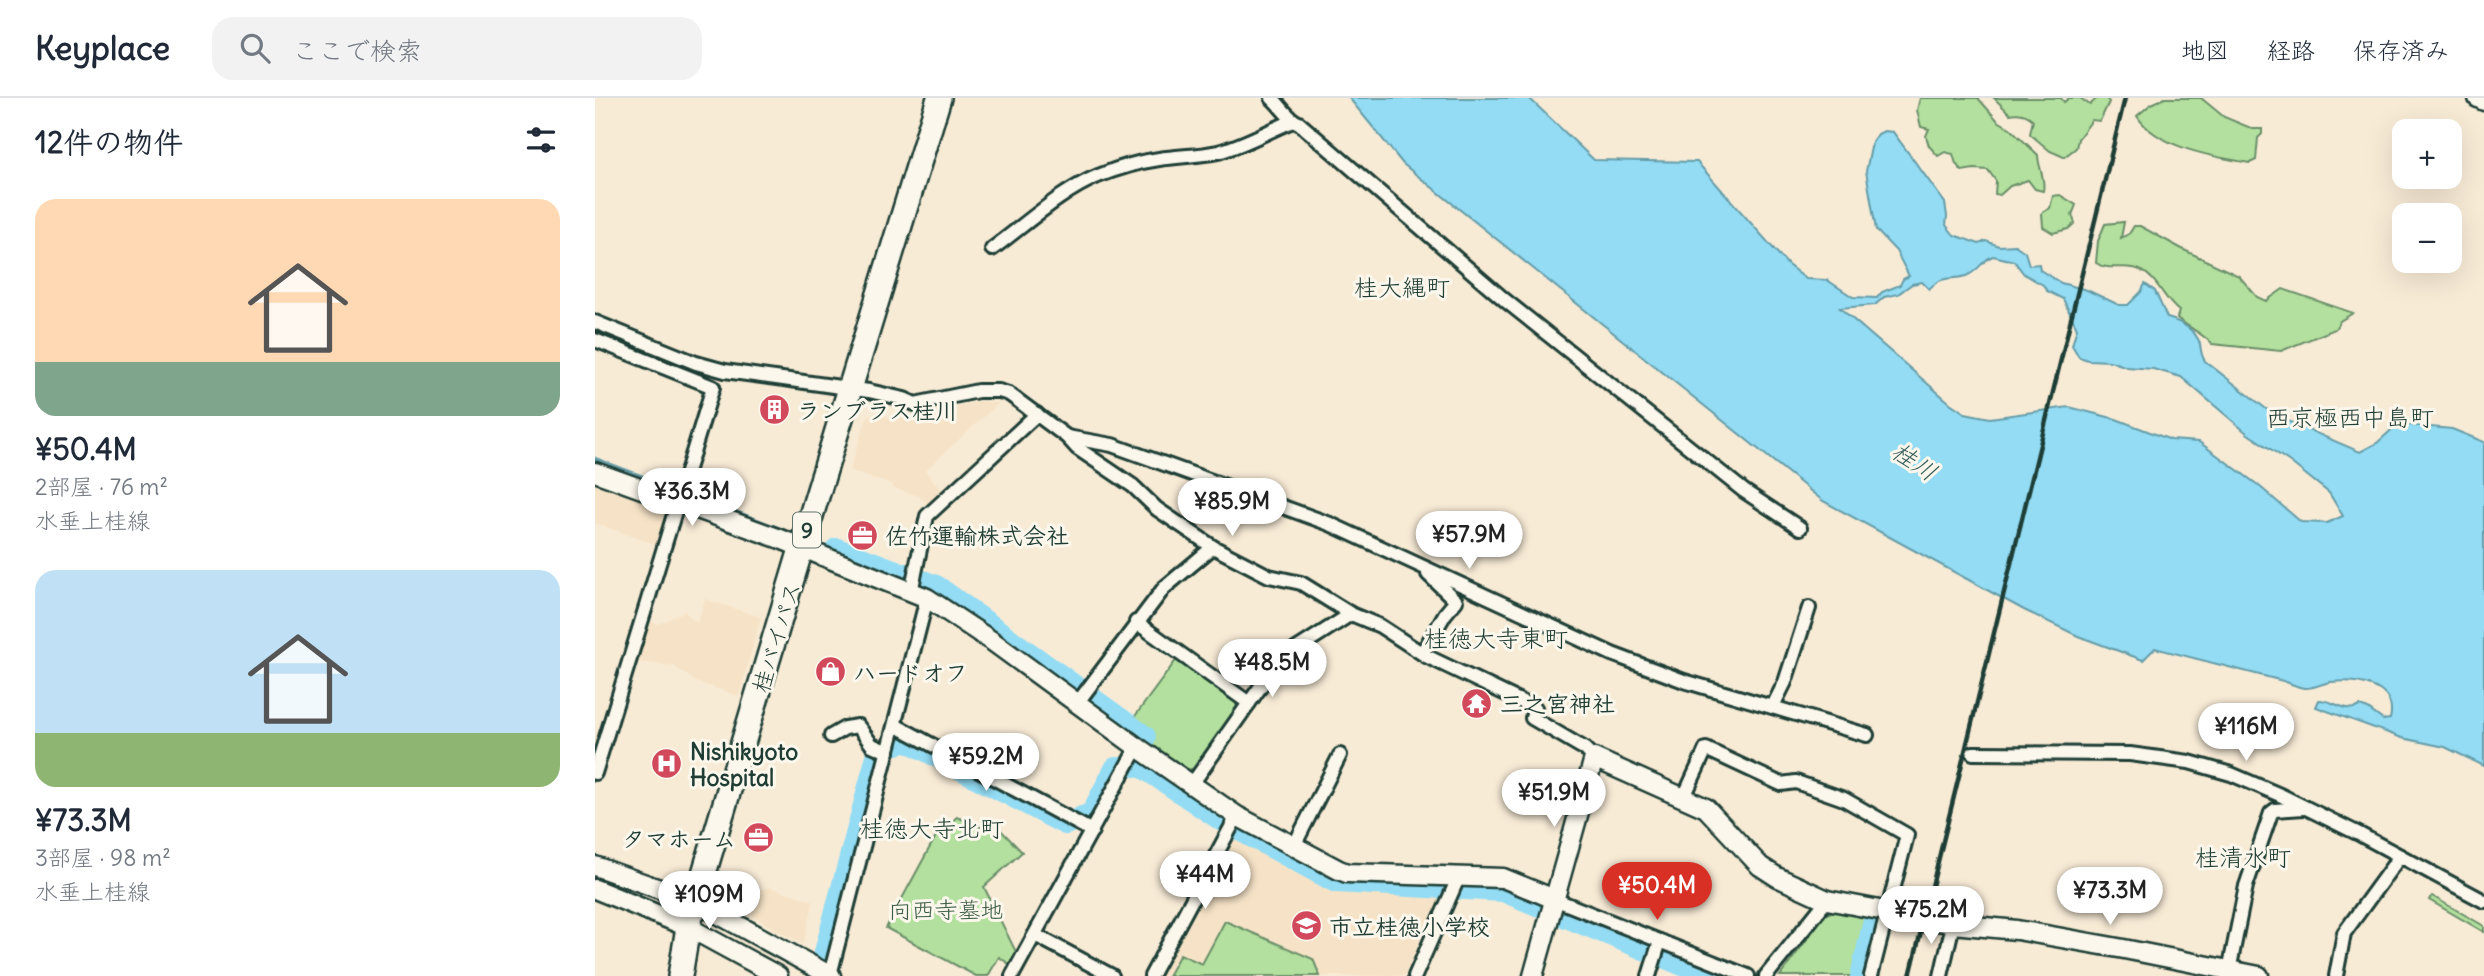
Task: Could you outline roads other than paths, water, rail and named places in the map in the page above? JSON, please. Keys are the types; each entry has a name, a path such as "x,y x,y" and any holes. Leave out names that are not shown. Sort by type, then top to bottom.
{"highway":[{"name":"桂バイパス","path":"680,976 688,927 939,98"}],"street":[{"path":"1272,98 1284,108 1293,121 1516,310 1729,479 1800,528"},
{"path":"2478,98 2484,101"},
{"path":"992,249 1065,192 1097,176 1128,165 1158,159 1217,152 1293,121"},
{"path":"595,322 696,363 725,371 852,388 904,399 915,404 978,391 1009,394 1077,448 1133,486 1154,506 1213,547 1269,576 1301,583 1351,614 1380,626 1422,653 1535,708 1531,718 1585,749 1594,758 1706,808 1761,866 1777,877 1827,900 1953,924 2017,930 2259,976"},
{"path":"595,340 713,387 679,503 601,731 595,773"},
{"path":"595,866 696,902 831,976 895,725 927,516 1037,414"},
{"path":"1067,438 1112,445 1329,524 1612,654 1685,681 1867,735"},
{"path":"595,472 917,587 1082,696 1137,747 1192,784 1234,822 1294,846 1347,873 1457,883 1503,878 1553,906 1657,949 1748,976"},
{"path":"1082,696 1164,588 1213,547"},
{"path":"1422,653 1456,601 1430,577 1426,569"},
{"path":"1773,706 1785,682 1809,608"},
{"path":"1192,784 1268,676 1287,655 1351,614"},
{"path":"1136,622 1249,704"},
{"path":"895,725 1092,831"},
{"path":"831,736 845,728 858,726 872,745 888,752"},
{"path":"1012,976 1137,747"},
{"path":"1684,797 1706,748 1781,784 1796,782 1844,799 1907,835 1871,976"},
{"path":"1973,753 2110,753 2189,762 2231,774 2280,795 2484,901"},
{"path":"1294,846 1340,755"},
{"path":"1533,976 1594,758"},
{"path":"2229,972 2246,886 2271,813 2275,810 2304,808"},
{"path":"1151,976 1234,822"},
{"path":"2336,976 2344,933 2400,856"},
{"path":"1415,976 1457,883"},
{"path":"595,889 688,927 778,976"},
{"path":"1766,976 1827,900"},
{"path":"1941,976 1953,924"},
{"path":"1035,935 1112,976"},
{"path":"1649,976 1657,949"}],"water":[{"name":"桂川","path":"1349,98 1529,98 1594,160 1697,162 1788,265 1806,279 1827,280 1853,297 1877,298 1882,292 1900,285 1903,279 1909,276 1896,251 1876,230 1866,171 1872,143 1878,134 1884,131 1893,132 1945,203 1946,225 1954,235 1979,244 1986,241 1999,246 2015,245 2025,252 2029,265 2039,264 2040,270 2061,283 2087,290 2119,305 2128,305 2145,284 2155,291 2167,318 2182,324 2195,334 2205,361 2274,415 2360,452 2377,443 2398,424 2452,429 2484,442 2484,766 2445,747 2402,738 2316,707 2319,700 2345,708 2360,706 2383,720 2390,719 2388,698 2373,687 2341,681 2304,688 2155,648 2143,660 2078,636 2024,610 1823,501 1403,164","holes":["1993,256 2014,261 2024,274 2063,299 2077,328 2072,345 2079,357 2110,361 2127,367 2153,369 2181,377 2248,434 2329,493 2343,516 2327,523 2301,522 2258,485 2199,442 2171,440 2116,419 2069,407 1990,418 1965,413 1840,308 1875,305 1884,297 1898,294 1912,284 1922,282 1929,289 1943,280 1970,274"]}],"waterway":[{"path":"595,459 783,530"},
{"path":"837,550 936,587 1144,737"},
{"path":"896,743 904,738 1065,823 1068,822"},
{"path":"826,952 878,756"},
{"path":"1134,765 1140,764 1223,820 1336,881 1503,890 1712,976"},
{"path":"1082,818 1092,815 1116,769 1119,769"},
{"path":"1862,976 1875,921"}],"railway":[{"path":"1910,976 2125,98"}],"place":[{"name":"ランブラス桂川","path":"774,410"},
{"name":"佐竹運輸株式会社","path":"862,535"},
{"name":"ハードオフ","path":"830,672"},
{"name":"三之宮神社","path":"1477,703"},
{"name":"Nishikyoto Hospital","path":"667,764"},
{"name":"タマホーム","path":"759,838"},
{"name":"市立桂徳小学校","path":"1306,926"}],"district":[{"name":"桂大縄町","path":"1402,287"},
{"name":"西京極西中島町","path":"2350,417"},
{"name":"桂徳大寺東町","path":"1496,638"},
{"name":"桂徳大寺北町","path":"932,828"},
{"name":"桂清水町","path":"2243,857"}],"park label":[{"name":"向西寺墓地","path":"946,909"}]}
